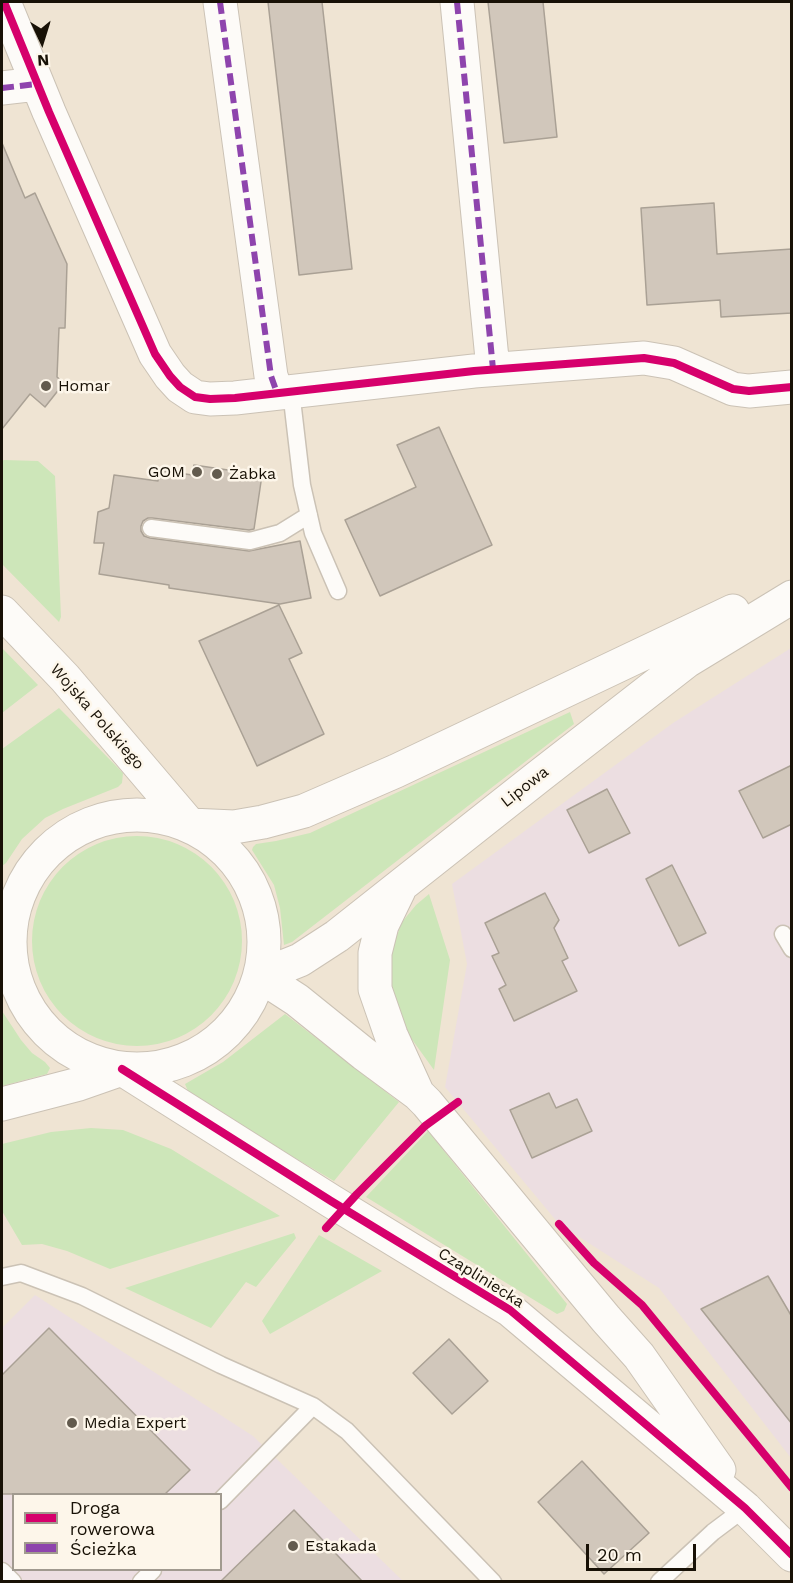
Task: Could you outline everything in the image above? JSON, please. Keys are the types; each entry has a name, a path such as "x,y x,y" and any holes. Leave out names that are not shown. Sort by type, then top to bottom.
{"street":[{"path":"4,2 37,84 155,354 180,387 195,397 226,398 493,369 644,358 674,363 733,389 749,391 792,387"},
{"path":"220,2 271,376 284,392"},
{"path":"457,2 493,369"},
{"path":"2,88 37,84"},
{"path":"190,825 220,844 244,872 256,897 265,941 260,976 245,1009 222,1037 192,1057 158,1068 122,1069 87,1060 56,1041 31,1014 15,982 5,909 26,876 50,847 81,826 117,815 154,815 190,825 234,826 263,822 304,811 396,771 792,584"},
{"name":"Lipowa","path":"260,976 300,960 337,936 687,661 792,597"},
{"name":"Wojska Polskiego","path":"2,612 65,678 190,825"},
{"path":"401,885 382,925 375,953 375,989 391,1035 418,1094"},
{"name":"Czapliniecka","path":"260,976 297,1000 418,1094 639,1356 745,1508"},
{"path":"2,1104 79,1084 122,1069"},
{"name":"Czapliniecka","path":"122,1069 510,1310 745,1508 792,1555"}],"lane":[{"path":"284,392 313,533 338,591"},
{"path":"151,528 250,541 280,533 309,515"},
{"path":"783,934 792,949"},
{"path":"2,1276 21,1273 82,1296 221,1365 313,1406 347,1431 493,1581"},
{"path":"222,1499 313,1406"},
{"path":"659,1581 713,1532 745,1508"},
{"path":"2,1571 13,1581"}],"shaded area":[{"path":"791,648 791,1458 659,1288 559,1224 445,1087 467,964 452,884 673,723"},
{"path":"35,1295 253,1436 403,1581 2,1582 2,1328"}],"green space":[{"path":"2,461 38,461 55,476 61,617 59,622 2,564"},
{"path":"2,648 38,685 2,713"},
{"path":"59,708 123,773 122,783 118,787 45,818 22,839 2,866 2,749"},
{"path":"570,712 574,724 292,942 284,945 280,908 274,885 252,850 256,844 310,833"},
{"path":"127,836 147,836 168,840 187,848 218,874 230,891 238,910 242,941 238,972 230,991 204,1022 187,1034 168,1042 147,1046 127,1046 106,1042 87,1034 56,1008 44,991 36,972 32,951 32,931 36,910 44,891 70,860 87,848 106,840"},
{"path":"429,894 450,960 434,1070 403,1027 394,1000 390,974 392,949 402,922"},
{"path":"2,1011 21,1040 50,1068 47,1074 2,1086"},
{"path":"285,1014 399,1102 334,1181 190,1096 185,1084 223,1062"},
{"path":"91,1128 123,1130 171,1149 280,1216 110,1269 67,1251 42,1244 22,1245 2,1211 2,1144 51,1132"},
{"path":"428,1131 567,1304 564,1311 557,1314 366,1197"},
{"path":"294,1233 296,1238 256,1287 246,1282 211,1328 125,1288"},
{"path":"319,1235 382,1271 270,1334 262,1321"}],"building":[{"path":"268,2 322,2 352,269 299,275"},
{"path":"488,2 543,2 557,137 504,143"},
{"path":"2,143 25,198 35,193 67,264 65,328 59,328 57,377 64,383 45,407 30,394 2,429"},
{"path":"714,203 717,254 792,249 792,313 721,317 720,300 647,305 641,208"},
{"path":"439,427 492,545 380,596 345,520 416,487 397,445"},
{"path":"194,465 262,475 254,529 148,518 141,526 144,536 249,551 300,541 311,598 280,604 169,588 169,585 99,574 104,543 94,543 98,512 109,508 114,475 158,481 159,470 192,475"},
{"path":"279,605 302,653 289,659 324,734 257,766 199,641"},
{"path":"792,765 792,824 763,838 739,791"},
{"path":"607,789 630,833 589,853 567,810"},
{"path":"672,865 706,933 679,946 646,879"},
{"path":"545,893 559,920 554,928 568,958 562,961 577,991 514,1021 499,989 506,985 492,956 499,953 485,923"},
{"path":"549,1093 556,1108 577,1099 592,1131 532,1158 510,1110"},
{"path":"768,1276 792,1317 792,1424 701,1309"},
{"name":"Media Expert","path":"49,1328 190,1470 166,1493 2,1494 2,1375"},
{"path":"449,1339 488,1381 452,1414 413,1373"},
{"path":"582,1461 649,1533 604,1574 538,1502"},
{"name":"Estakada","path":"294,1510 362,1581 221,1581"}],"marked path":[{"path":"220,2 271,376 277,393"},
{"path":"457,2 493,369"},
{"path":"2,88 37,84"}],"cycle path":[{"path":"4,2 49,112 155,354 180,387 195,397 235,398 474,371 644,358 674,363 733,389 749,391 792,387"},
{"path":"122,1069 331,1201 510,1310 745,1508 792,1555"},
{"path":"326,1228 425,1126 458,1102"},
{"path":"559,1224 594,1263 642,1305 792,1488"}],"place":[{"name":"Homar","path":"46,386"},
{"name":"GOM","path":"197,472"},
{"name":"Żabka","path":"217,474"},
{"name":"Media Expert","path":"72,1423"},
{"name":"Estakada","path":"293,1546"}]}
